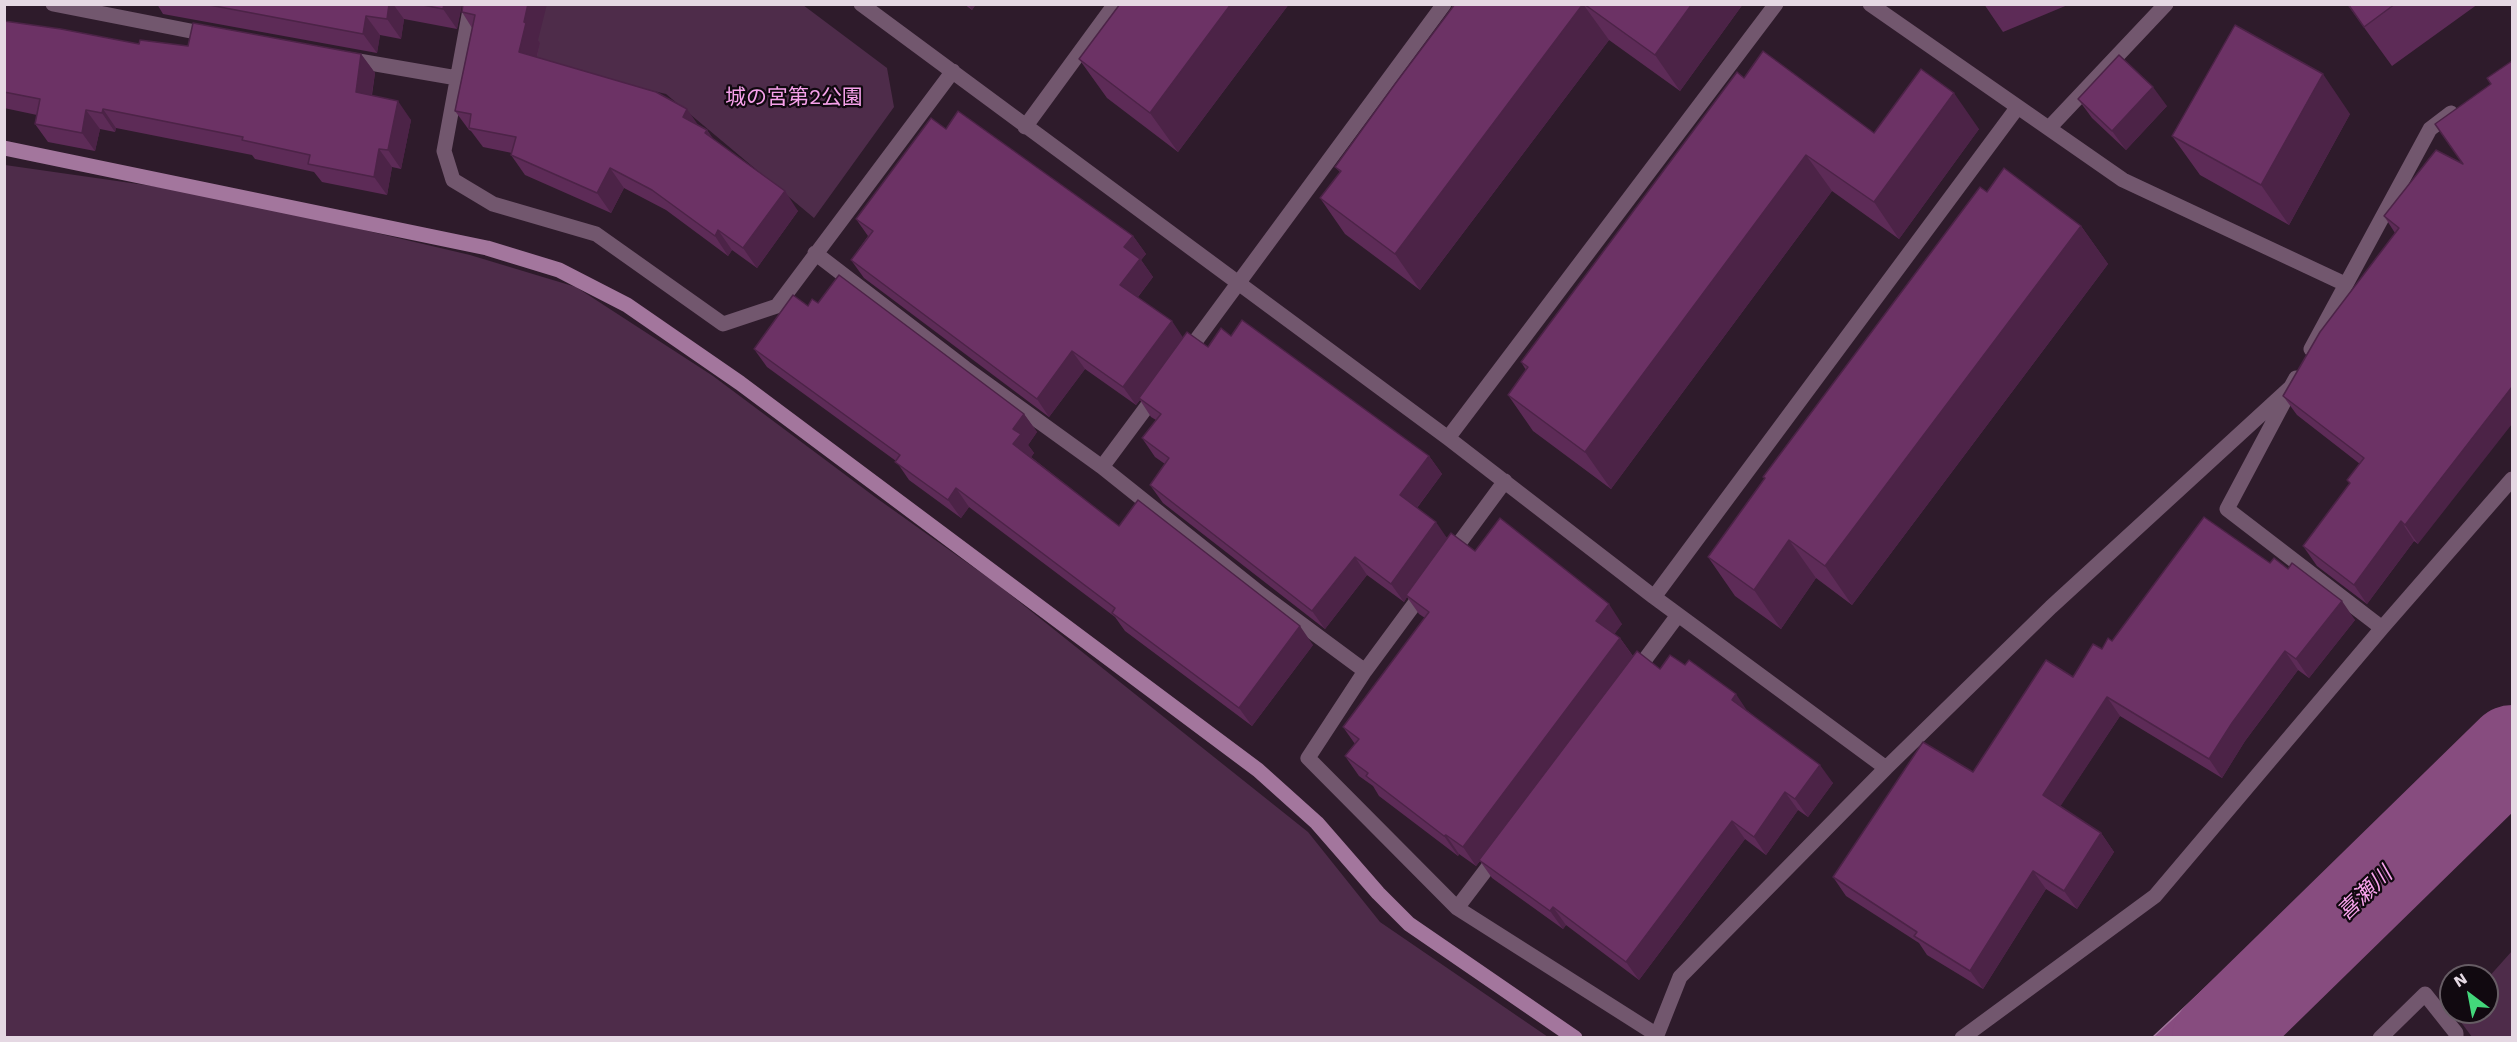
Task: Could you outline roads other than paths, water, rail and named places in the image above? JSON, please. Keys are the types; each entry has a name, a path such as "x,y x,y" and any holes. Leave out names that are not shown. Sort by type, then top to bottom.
{"street":[{"path":"53,4 116,11 227,38"},
{"path":"471,4 444,151 453,180 493,204 596,234 723,324 777,306 953,71"},
{"path":"861,4 1448,438 1654,597 1886,768"},
{"path":"1025,127 1115,4"},
{"path":"1177,366 1444,4"},
{"path":"1448,438 1776,4"},
{"path":"1870,4 2123,180 2345,284"},
{"path":"2049,128 2166,4"},
{"path":"330,56 457,78"},
{"path":"2382,628 2227,508 2430,129 2467,102"},
{"path":"1654,597 2017,108"},
{"path":"815,253 965,368 1102,467 1261,594 1365,671"},
{"path":"1102,467 1163,384"},
{"path":"1505,481 1365,671 1308,758 1457,908 1658,1035 1680,977 1886,768 2051,607 2291,387"},
{"path":"1962,1038 2155,897 2382,628 2512,479"},
{"path":"1628,681 1678,615"},
{"path":"1457,908 1507,842"},
{"path":"2380,1038 2425,994 2456,1033 2456,1038"}],"waterway":[{"path":"4,148 487,248 559,270 627,305 740,383 1258,770 1317,823 1378,893 1409,924 1575,1038"},
{"name":"喜瀬川","path":"2217,1038 2512,750"}],"park label":[{"name":"城の宮第2公園","path":"794,98"}]}
